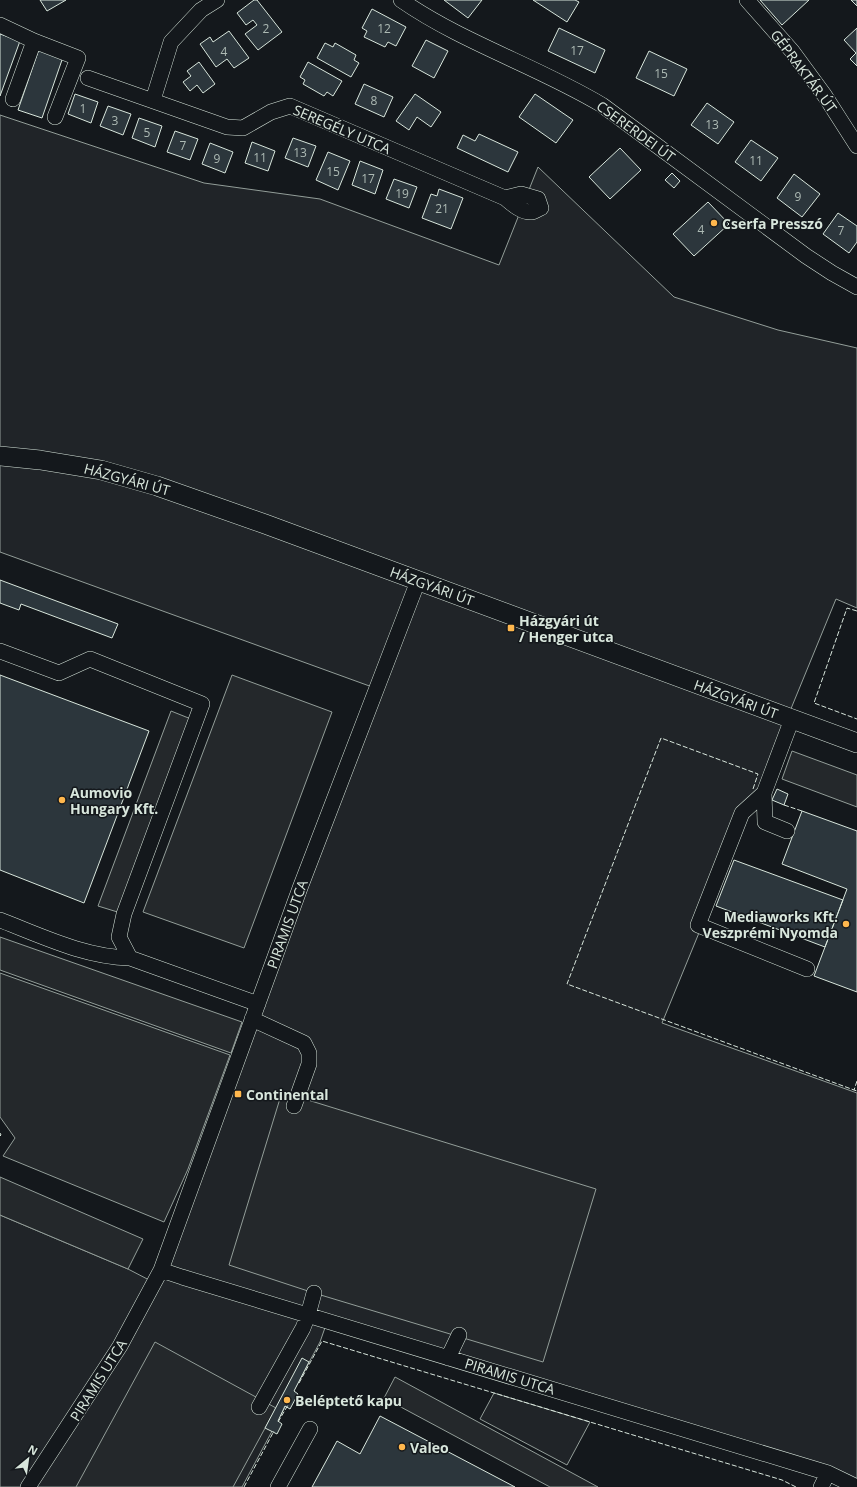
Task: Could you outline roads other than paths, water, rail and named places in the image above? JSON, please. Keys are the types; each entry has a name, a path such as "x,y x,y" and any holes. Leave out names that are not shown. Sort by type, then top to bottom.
{"main road":[{"name":"HÁZGYÁRI ÚT","path":"0,456 40,460 101,470 157,486 857,743"}],"street":[{"path":"153,100 171,42 201,10 217,0"},
{"name":"CSERERDEI ÚT","path":"401,0 445,27 572,87 602,105 806,256 857,287"},
{"name":"GÉPRAKTÁR ÚT","path":"747,0 792,51 825,96 857,146"},
{"path":"0,25 34,41 78,58 55,117"},
{"path":"13,99 34,41"},
{"name":"SEREGÉLY UTCA","path":"88,78 227,127 243,128 271,112 290,106 505,198"},
{"name":"PIRAMIS UTCA","path":"28,1487 120,1346 162,1270 300,888 418,581"},
{"path":"0,651 59,673 90,659 202,704 124,914 119,936 130,958"},
{"path":"787,831 765,822 764,793 792,719"},
{"path":"764,793 742,813 698,925 807,969"},
{"path":"0,920 83,951 112,957 130,958 258,1004"},
{"path":"252,1019 304,1043 308,1053 309,1064 294,1106"},
{"name":"PIRAMIS UTCA","path":"162,1270 828,1473 857,1487"},
{"path":"259,1407 303,1328 314,1293"},
{"path":"448,1358 459,1335"},
{"path":"278,1487 310,1429"},
{"path":"821,1487 828,1473"}],"place":[{"name":"Cserfa Presszó","path":"714,223"},
{"name":"Házgyári út / Henger utca","path":"511,628"},
{"name":"Aumovio Hungary Kft.","path":"62,800"},
{"name":"Mediaworks Kft. Veszprémi Nyomda","path":"846,924"},
{"name":"Continental","path":"238,1094"},
{"name":"Beléptető kapu","path":"287,1400"},
{"name":"Valeo","path":"402,1447"}]}
